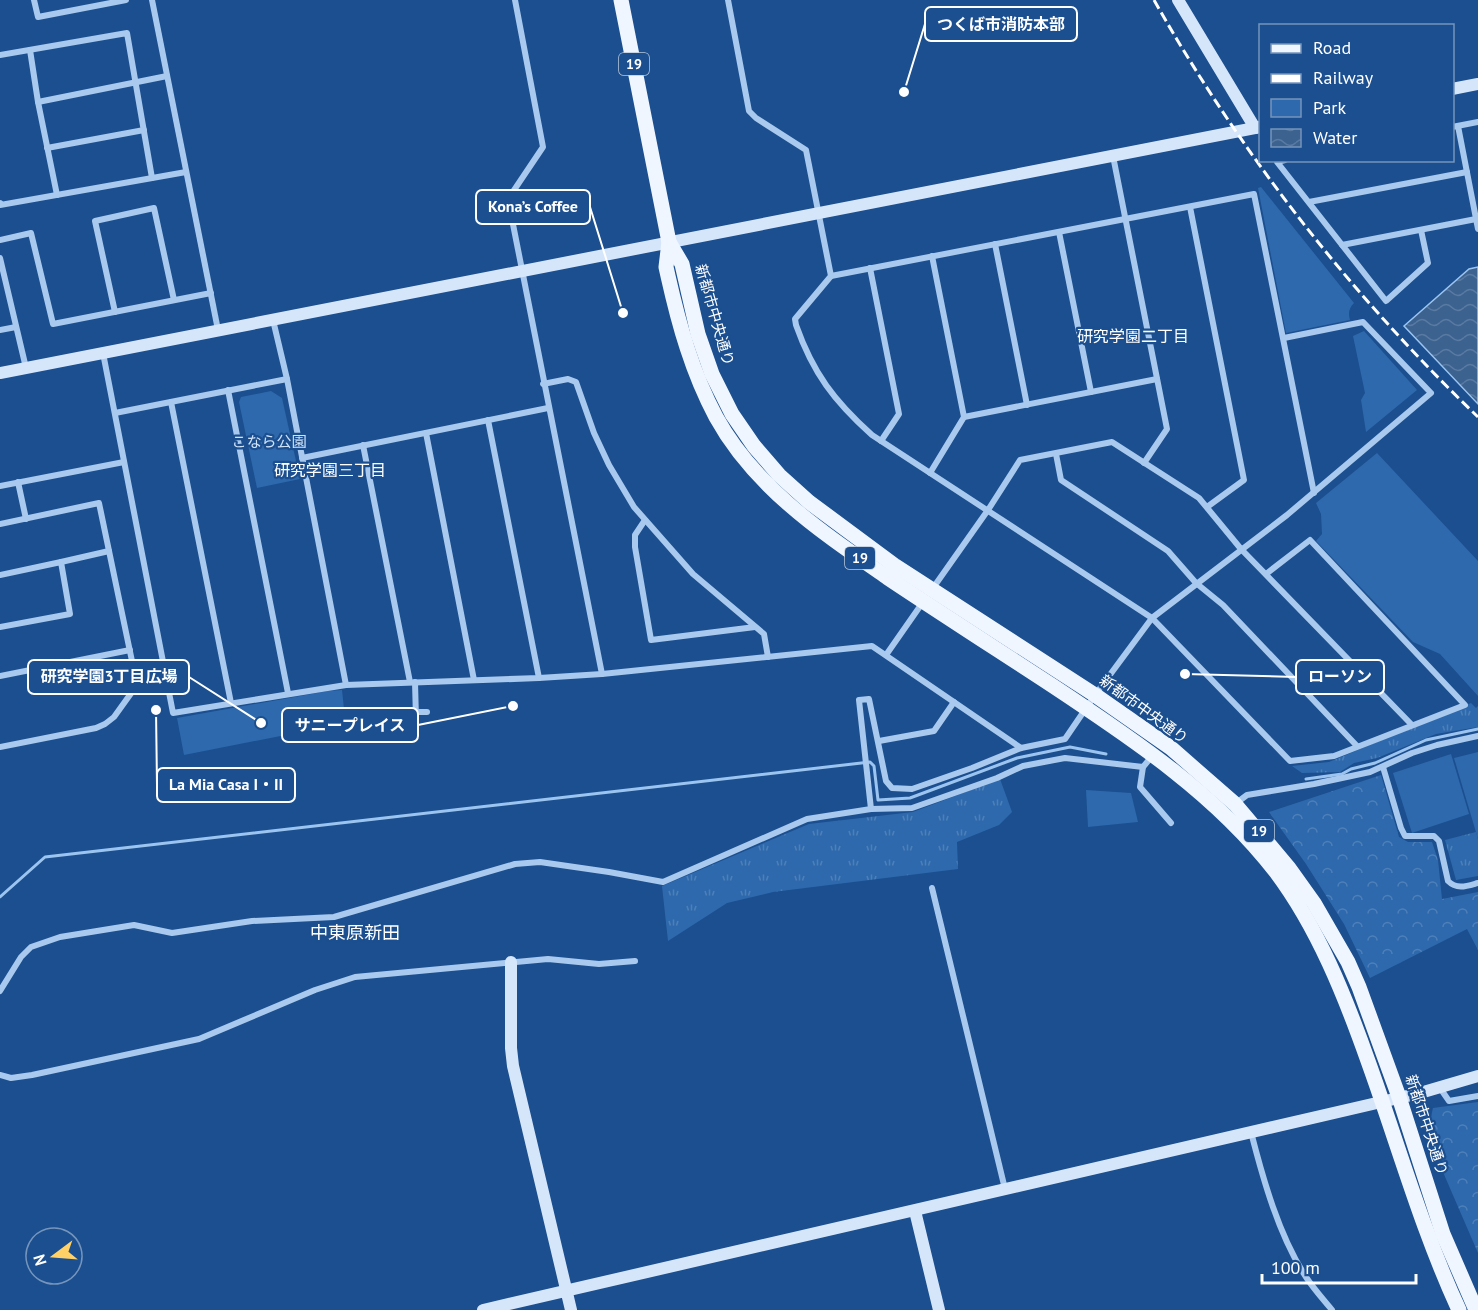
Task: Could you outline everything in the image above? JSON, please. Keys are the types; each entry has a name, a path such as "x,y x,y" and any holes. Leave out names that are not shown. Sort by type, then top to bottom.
{"main road":[{"name":"新都市中央通り","path":"621,0 669,242 666,267 685,344 697,377 717,418 741,454 767,484 798,513 923,601 1170,748 1235,804 1289,868 1314,903 1348,962 1399,1098 1443,1234 1476,1310"},
{"name":"新都市中央通り","path":"669,242 682,264 698,334 712,374 732,414 754,446 779,475 809,502 894,565 933,589 1090,701 1215,808 1249,840 1276,873 1303,913 1324,953 1354,1023 1431,1246 1459,1310"}],"street":[{"path":"34,0 38,17 93,3 126,0"},
{"path":"152,0 218,330"},
{"path":"515,0 543,147 508,199 602,674"},
{"path":"728,0 749,111 756,118 806,150 831,276"},
{"path":"0,373 1258,128 1178,0"},
{"path":"0,55 127,33 153,178"},
{"path":"30,50 57,195"},
{"path":"38,102 167,76"},
{"path":"1454,89 1478,84"},
{"path":"1478,122 1455,127 1467,172 1478,229"},
{"path":"47,148 144,130"},
{"path":"1113,156 1167,429 1144,463"},
{"path":"1277,162 1386,301 1428,263 1421,230"},
{"path":"0,203 0,206 186,172"},
{"path":"1309,202 1467,172"},
{"path":"1266,574 1310,540 1465,705 1411,724 1334,756 1290,761 1152,618 881,441 852,417 826,388 814,367 795,320 831,276 1254,194 1314,493"},
{"path":"1190,207 1244,480 1207,507"},
{"path":"115,312 95,220 154,208 174,300"},
{"path":"1342,245 1476,219"},
{"path":"1059,232 1091,392"},
{"path":"0,240 32,233 52,324 210,293"},
{"path":"995,244 1027,405"},
{"path":"930,473 964,417 932,256"},
{"path":"0,258 2,275 26,368"},
{"path":"870,268 899,414 881,441"},
{"path":"273,319 287,379 346,685"},
{"path":"871,809 859,700 869,699 886,781 892,788 912,789 1021,748 1065,739 1090,701 1152,618 1314,493 1431,393 1364,322 1284,338"},
{"path":"0,330 16,327"},
{"path":"103,353 173,713 346,685 602,674 872,646 1021,748"},
{"path":"115,413 287,379"},
{"path":"543,384 568,379 576,382 594,433 609,465 634,507 693,574 764,634 768,657"},
{"path":"964,417 1157,379"},
{"path":"228,390 288,693"},
{"path":"171,402 231,703"},
{"path":"302,458 548,408"},
{"path":"488,420 539,678"},
{"path":"426,433 474,680"},
{"path":"933,589 1020,460 1112,442 1199,498 1241,549 1411,724"},
{"path":"363,446 412,682 416,715 427,712"},
{"path":"1056,454 1061,480 1168,551 1196,583 1223,605 1357,746"},
{"path":"0,486 124,462"},
{"path":"18,482 26,519"},
{"path":"0,524 99,503 137,685"},
{"path":"645,520 634,535 651,640 755,627"},
{"path":"0,575 109,551"},
{"path":"0,627 70,614 62,562"},
{"path":"886,655 923,601"},
{"path":"0,676 130,650"},
{"path":"0,747 96,728 114,717 137,685 166,679"},
{"path":"879,741 934,731 954,702"},
{"path":"1235,804 1247,795 1314,784 1383,767 1412,753 1478,736"},
{"path":"1154,754 1143,767 1140,787 1171,823"},
{"path":"0,991 21,957 31,947 60,937 134,925 172,933 252,921 334,918 515,864 540,862 663,882 807,819 871,809 912,808 997,778 1023,766 1065,758 1143,767"},
{"path":"1383,767 1405,836 1434,836 1439,841 1448,880 1460,887 1478,883"},
{"path":"932,888 1005,1189"},
{"path":"0,1075 11,1078 32,1076 199,1039 315,990 355,977 548,959 599,964 635,961"},
{"path":"511,962 513,1066 571,1310"},
{"path":"483,1310 1399,1098 1478,1076"},
{"path":"1440,1088 1449,1101 1478,1096"},
{"path":"1251,1132 1273,1205 1291,1251 1306,1277 1332,1310"},
{"path":"915,1211 939,1310"}],"green space":[{"path":"1261,187 1354,303 1349,311 1350,320 1286,333 1258,188"},
{"path":"1364,331 1417,390 1366,432 1361,400 1365,393 1353,336"},
{"name":"こなら公園","path":"271,391 282,398 300,479 257,488 239,402 241,397"},
{"path":"1377,453 1478,561 1478,696 1440,654 1413,642 1316,541 1322,534 1321,514 1316,503"},
{"path":"342,690 346,727 306,731 184,755 177,718"},
{"path":"1471,703 1476,708 1478,706 1478,727 1436,734 1377,758 1354,763 1340,772 1302,773 1292,766 1329,762"},
{"path":"1478,752 1478,839 1454,758"},
{"path":"1451,754 1469,814 1412,833 1393,773"},
{"path":"1381,775 1399,837 1408,842 1432,842 1438,860 1442,899 1478,892 1478,950 1467,929 1370,978 1344,924 1306,864 1269,812"},
{"path":"1000,779 1012,812 999,825 957,842 958,869 773,892 727,903 668,941 662,886 809,824 913,812"},
{"path":"1086,790 1131,793 1138,822 1088,827"},
{"path":"1476,832 1478,876 1456,880 1445,840"},
{"path":"1478,1102 1478,1253 1427,1135 1433,1108"}],"water":[{"path":"1478,267 1478,404 1404,326 1469,269"}],"waterway":[{"path":"1306,779 1342,774 1351,769 1375,763 1426,740 1478,729"},
{"path":"0,897 45,857 870,762 874,766 878,800 910,798 1017,758 1070,747 1106,754"}],"railway":[{"path":"1154,0 1223,113 1301,220 1386,322 1478,417"}],"place":[{"name":"つくば市消防本部","path":"904,92"},
{"name":"Kona’s Coffee","path":"623,313"},
{"name":"ローソン","path":"1185,674"},
{"name":"サニープレイス","path":"513,706"},
{"name":"La Mia Casa I・II","path":"156,710"},
{"name":"研究学園3丁目広場","path":"261,723"}],"district":[{"name":"研究学園二丁目","path":"1133,336"},
{"name":"研究学園三丁目","path":"330,470"},
{"name":"中東原新田","path":"355,932"}]}
